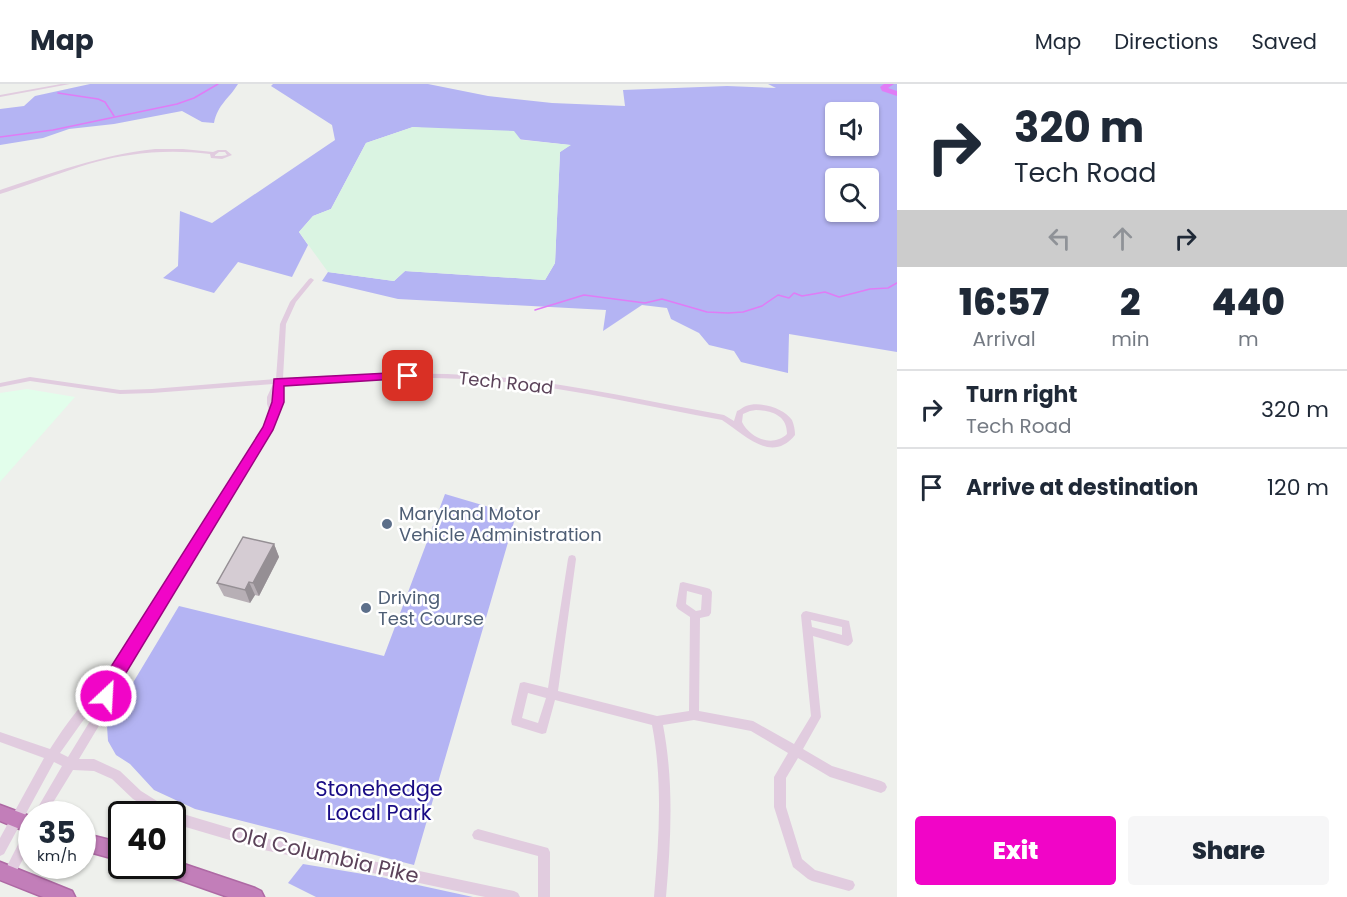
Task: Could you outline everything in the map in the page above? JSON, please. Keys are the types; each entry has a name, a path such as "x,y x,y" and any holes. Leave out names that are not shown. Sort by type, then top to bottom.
{"highway":[{"path":"5,872 66,897"},
{"path":"186,874 255,897"}],"street":[{"path":"0,96 68,84"},
{"path":"0,192 70,167 110,156 163,150 213,153"},
{"path":"48,801 102,710 111,682 259,444 278,402 283,324 293,302 311,280"},
{"name":"Tech Road","path":"0,385 30,379 120,392 152,392 387,376 486,378 542,385 724,418 739,427 752,439 773,444 788,440 792,431 784,416 766,408 749,408 724,418"},
{"path":"739,427 740,413"},
{"path":"572,559 552,693 657,721 694,715 753,726 830,771 881,787"},
{"path":"694,715 695,615"},
{"path":"808,630 816,717 780,777 780,807 797,863 812,875 849,885"},
{"path":"31,801 54,756 83,709 111,682"},
{"path":"657,721 665,796 665,846 660,897"},
{"path":"0,737 70,764 94,765 116,775 147,801"},
{"name":"Old Columbia Pike","path":"186,821 264,844 514,897"},
{"path":"0,850 18,825"},
{"path":"5,872 18,829"},
{"path":"478,835 544,852 544,897"}],"shaded area":[{"path":"27,389 75,397 0,482 0,393"}],"green space":[{"path":"90,84 238,84 221,107 214,123 202,122 182,111 114,124 69,129 43,138 0,145 0,109 24,106 35,96"},
{"path":"273,84 428,84 488,96 552,103 625,106 623,90 727,86 776,88 768,84 897,84 897,352 789,334 788,373 741,362 734,351 709,345 699,333 671,319 667,308 642,305 603,331 606,310 398,299 322,281 328,272 394,281 405,271 545,280 555,263 560,152 570,145 413,127 366,143 331,209 313,216 299,232 308,245 292,277 238,262 214,293 163,278 178,266 180,211 212,223 335,140 332,125 271,86"},
{"name":"Stonehedge Local Park","path":"445,494 516,515 414,865 195,809 186,805 186,801 178,801 154,790 130,764 116,755 108,741 107,726 179,606 384,656"},
{"path":"303,864 381,877 473,897 316,897 288,883"}],"sand":[{"path":"413,127 514,131 521,140 571,145 560,152 555,263 545,280 405,271 394,281 328,272 299,232 313,216 331,209 366,143"}],"building":[{"path":"243,537 274,544 253,583 249,582 245,590 217,583"}],"waterway":[{"path":"0,137 53,130 177,104 194,98 218,84"},
{"path":"890,84 884,87 885,89 897,94"},
{"path":"58,93 98,99 105,102 114,116"},
{"path":"535,310 584,295 645,303 662,299 707,312 743,312 762,306 778,295 789,298 794,293 802,296 825,292 839,297 870,289 888,288 897,283"}],"place":[{"name":"Maryland Motor Vehicle Administration","path":"387,524"},
{"name":"Driving Test Course","path":"366,608"}],"route":[{"path":"106,696 111,682 269,427 278,402 278,382 408,376"}]}
